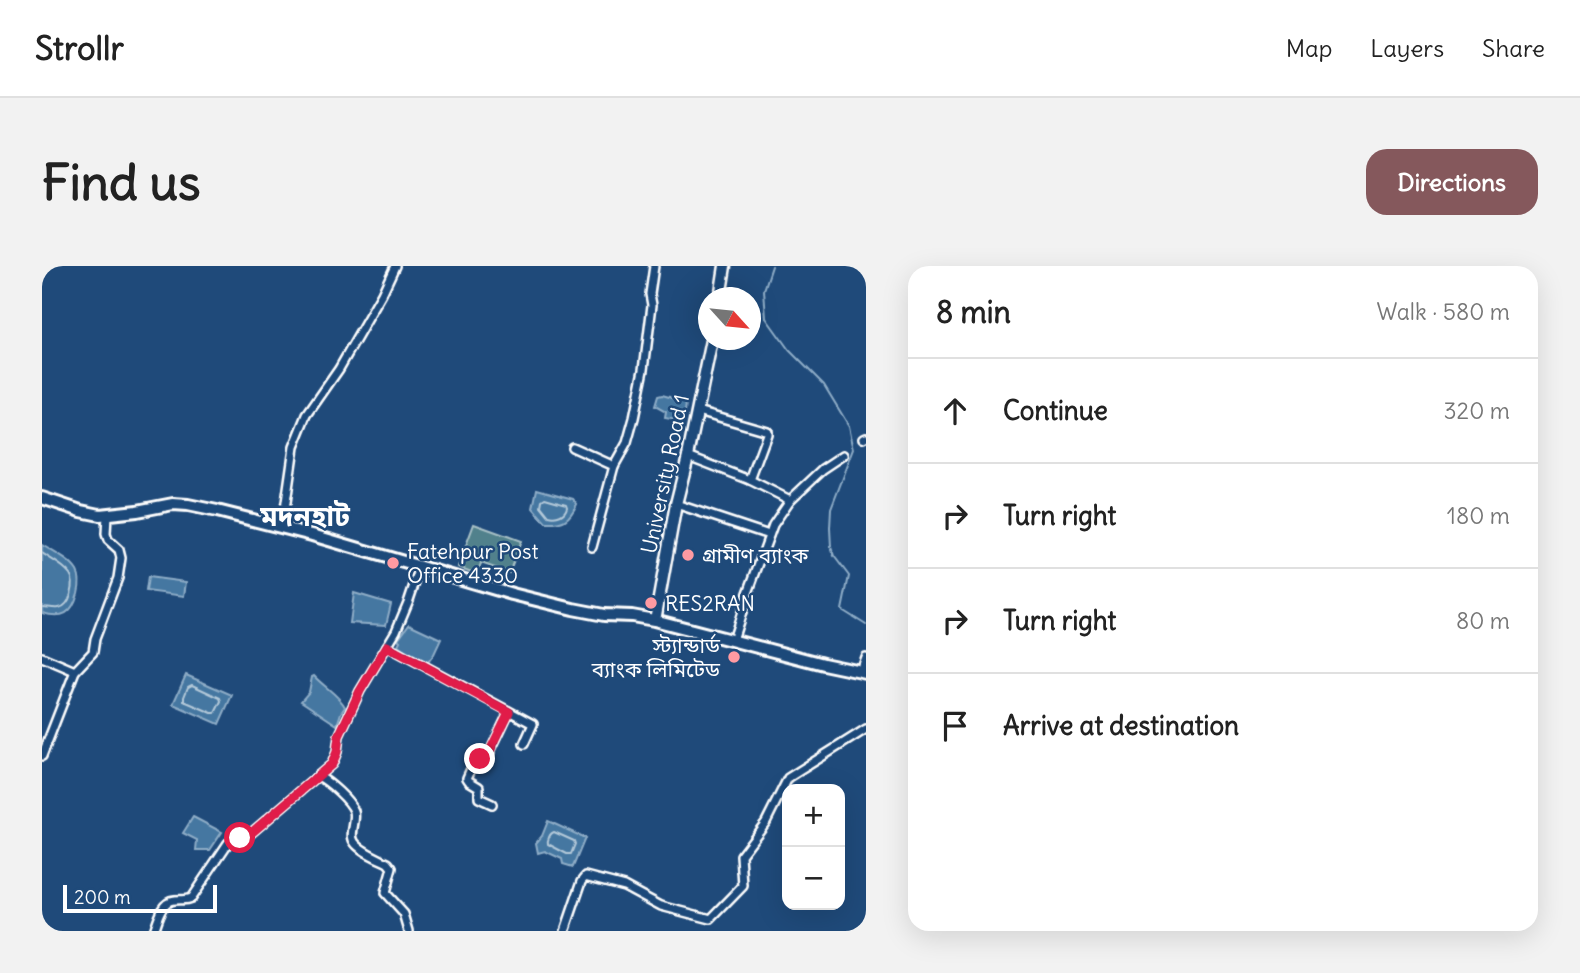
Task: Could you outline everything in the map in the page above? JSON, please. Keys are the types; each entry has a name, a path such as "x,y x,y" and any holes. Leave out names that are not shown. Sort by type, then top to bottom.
{"highway":[{"path":"42,496 83,507 100,508 174,498 197,500 422,561 572,606 656,615 790,651 865,666"},
{"path":"42,496 81,511 107,515 173,504 188,505 248,518 573,609 654,620 810,660 865,666"}],"main road":[{"path":"722,287 725,266"},
{"name":"University Road 1","path":"656,615 676,504 710,350"}],"street":[{"path":"283,523 294,447 307,415 339,369 395,266"},
{"path":"592,547 614,466 627,443 634,418 644,369 654,266"},
{"path":"698,411 767,431 750,481"},
{"path":"572,447 614,466"},
{"path":"735,634 773,525 790,500 823,469 844,455"},
{"path":"688,456 790,500"},
{"path":"676,504 769,535"},
{"path":"42,756 75,671 93,652 94,639 120,568 119,550 108,540 106,534 107,515"},
{"path":"153,931 165,904 172,899 186,901 191,898 228,843 250,834 332,764 339,736 354,702 387,646 409,600 420,567"},
{"path":"387,646 533,724 524,744"},
{"path":"42,657 75,671"},
{"path":"492,804 479,798 479,786 467,778 475,760 484,760 488,755 509,712"},
{"path":"565,931 586,876 624,886 661,906 711,919 743,886 741,855 766,822 788,778 866,729"},
{"path":"318,776 350,803 355,826 351,835 357,846 388,863 392,868 385,893 404,915 409,931"}],"green space":[{"path":"474,524 521,541 509,573 481,563 477,574 458,567"}],"water":[{"path":"658,396 686,403 685,413 680,414 676,420 665,418 666,412 655,406"},
{"path":"537,489 573,499 577,504 565,520 546,523 533,508"},
{"path":"42,545 70,563 79,576 76,600 70,610 61,615 42,613"},
{"path":"148,577 186,582 184,596 146,591"},
{"path":"354,593 391,604 386,625 350,623"},
{"path":"409,624 441,639 426,665 398,645 398,639"},
{"path":"186,675 232,695 219,724 173,704"},
{"path":"314,676 345,707 337,725 301,701 309,692"},
{"path":"193,817 222,832 210,850 196,850 197,840 183,833"},
{"path":"548,821 585,838 573,867 563,864 562,859 545,851 538,853 536,843"}],"waterway":[{"path":"772,266 764,290 766,318 789,350 824,385 849,426 854,449 831,509 831,547 834,556 849,576 842,610 866,625"}],"place":[{"name":"গ্রামীণ ব্যাংক","path":"688,555"},
{"name":"Fatehpur Post Office 4330","path":"393,563"},
{"name":"RES2RAN","path":"651,603"},
{"name":"স্ট্যান্ডার্ড ব্যাংক লিমিটেড","path":"734,657"}],"district":[{"name":"মদনহাট","path":"305,516"}],"route":[{"path":"240,838 250,834 332,764 339,736 360,691 387,646 509,712 488,755 484,760 480,759"}]}
